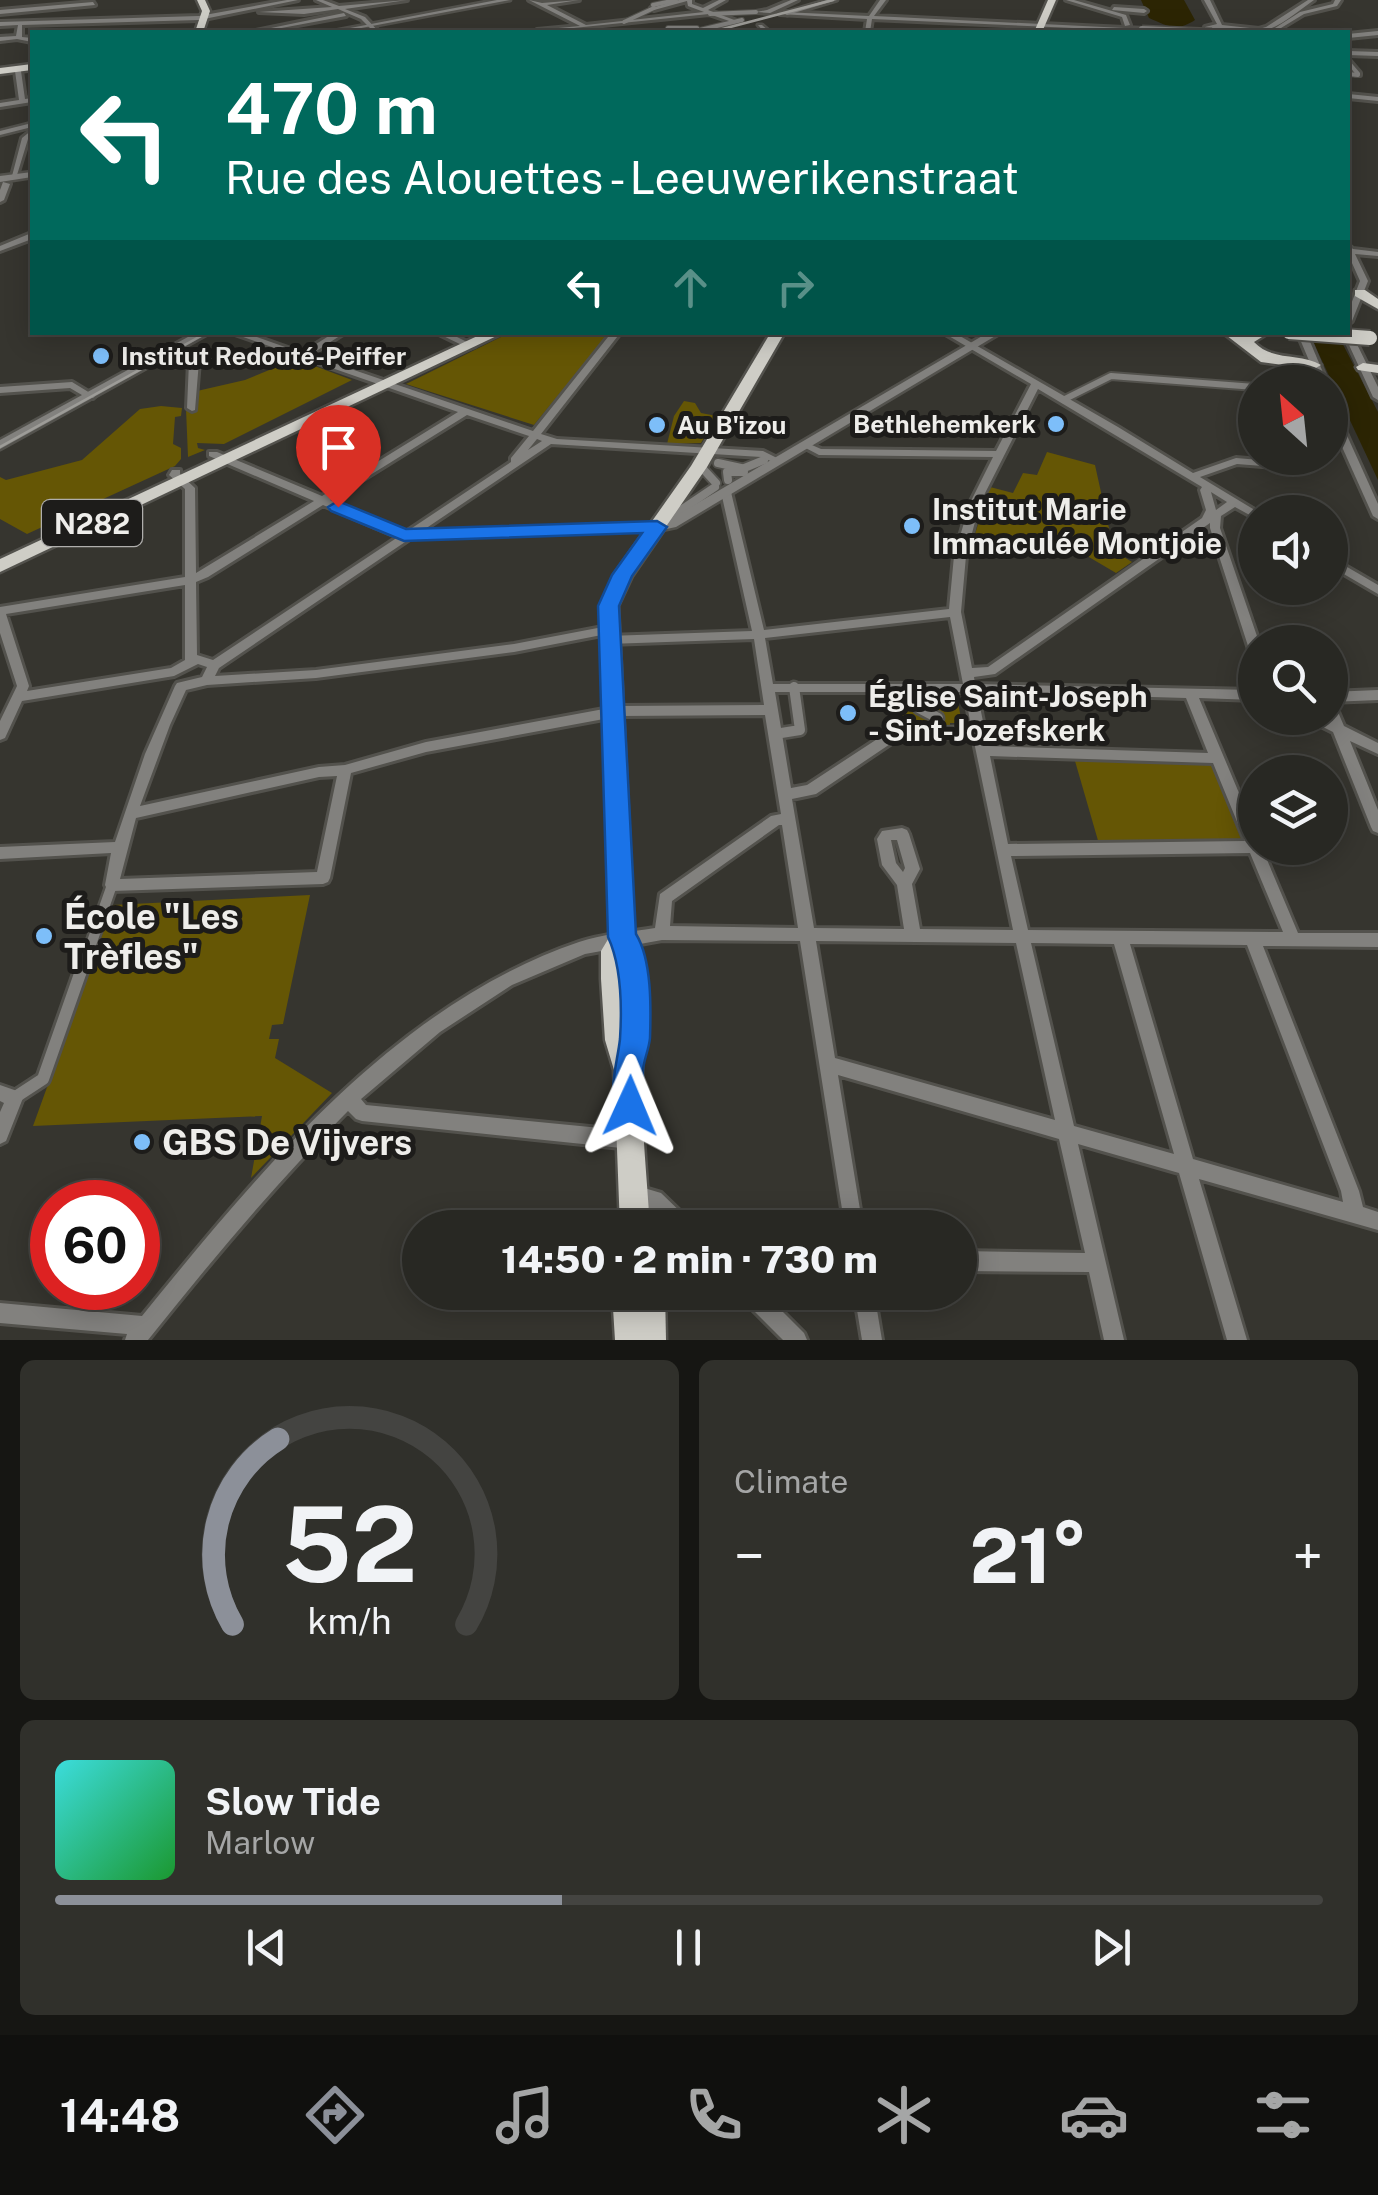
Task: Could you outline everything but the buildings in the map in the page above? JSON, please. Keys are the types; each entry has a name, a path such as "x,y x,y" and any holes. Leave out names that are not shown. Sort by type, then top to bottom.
{"main road":[{"path":"201,0 210,16"},
{"path":"207,30 210,0"},
{"path":"1040,28 1052,0"},
{"path":"201,30 210,16"},
{"path":"0,72 26,69"},
{"path":"1360,292 1378,305"},
{"path":"635,1210 628,1070 618,1040 614,979 614,951 622,937 608,635 612,593 665,521 722,474 777,335"},
{"path":"1232,335 1273,361 1314,365"},
{"path":"1248,347 1247,340 1257,335"},
{"name":"N282","path":"0,566 180,476 470,340"},
{"name":"N282","path":"0,553 180,476"},
{"path":"629,1310 631,1340"},
{"path":"649,1310 650,1340"}],"street":[{"path":"0,9 8,3 47,0"},
{"path":"243,12 295,0"},
{"path":"320,0 343,10"},
{"path":"328,0 374,29 507,0"},
{"path":"262,30 404,0"},
{"path":"532,0 588,30"},
{"path":"542,5 576,0"},
{"path":"638,0 656,7 687,0 708,12 745,20 763,30"},
{"path":"624,22 676,0"},
{"path":"553,30 708,12 723,0"},
{"path":"720,30 795,0"},
{"path":"703,30 834,0"},
{"path":"867,30 883,0"},
{"path":"1069,0 1124,16 1127,25"},
{"path":"1098,0 1109,10 1144,11"},
{"path":"1120,0 1124,10"},
{"path":"1206,0 1220,24 1217,26"},
{"path":"1266,30 1313,0 1338,2"},
{"path":"0,9 93,1"},
{"path":"745,20 749,1"},
{"path":"1280,30 1278,28 1314,10 1338,2"},
{"path":"1301,7 1314,10"},
{"path":"0,24 343,10"},
{"path":"682,26 679,18 684,10"},
{"path":"785,13 1040,28 1165,30"},
{"path":"120,20 125,30"},
{"path":"18,37 22,34 20,26"},
{"path":"667,30 682,26 696,30"},
{"path":"1209,30 1217,26 1255,30"},
{"path":"1350,36 1378,33"},
{"path":"0,39 30,40"},
{"path":"1350,53 1378,54"},
{"path":"1350,64 1358,74"},
{"path":"22,102 26,69"},
{"path":"1350,74 1358,74"},
{"path":"1350,96 1378,98"},
{"path":"0,106 30,100"},
{"path":"0,133 19,128 30,132 13,179 0,200"},
{"path":"0,249 30,237"},
{"path":"1350,249 1378,254"},
{"path":"1350,251 1361,270 1360,292 1350,315"},
{"path":"0,446 201,335"},
{"path":"242,335 550,440 722,474 771,461 805,445 992,335"},
{"path":"304,356 337,335"},
{"path":"513,462 616,335"},
{"path":"951,335 1236,502 991,670 968,680"},
{"path":"1302,335 1314,365"},
{"path":"1350,335 1371,368 1378,396"},
{"path":"170,352 194,360 192,408"},
{"path":"1063,400 1111,376 1238,386"},
{"path":"0,390 72,385 90,396"},
{"path":"1035,385 976,503 960,556 955,612 1002,850 1114,1340"},
{"path":"207,681 214,665 550,440 561,403"},
{"path":"0,735 23,686 0,612 190,580 466,412"},
{"path":"805,445 819,452 998,454"},
{"path":"1348,449 1378,516"},
{"path":"220,457 404,535 665,521 671,524 722,474 762,454 771,461"},
{"path":"722,474 771,461"},
{"path":"1193,476 1238,461"},
{"path":"722,474 759,635 851,1210"},
{"path":"180,476 190,488 191,660"},
{"path":"1210,486 1205,490 1211,520 1247,625"},
{"path":"1348,572 1378,590"},
{"path":"181,686 316,674 608,635 759,635 955,612"},
{"path":"19,697 174,672 191,660 207,660 214,665"},
{"path":"174,672 173,679 181,686"},
{"path":"768,688 968,680 1238,694"},
{"path":"0,1135 7,1096 43,1078 112,885 132,813 181,686"},
{"path":"775,734 800,730 794,688"},
{"path":"1190,693 1238,810"},
{"path":"1348,696 1378,695"},
{"path":"132,813 345,770 426,748 612,712 771,710"},
{"path":"784,795 811,790 896,733 978,732"},
{"path":"1348,733 1378,749"},
{"path":"1339,735 1378,827"},
{"path":"982,751 1217,758"},
{"path":"112,885 324,878 345,770"},
{"path":"662,933 666,898 776,820 788,819"},
{"path":"0,853 122,847"},
{"path":"1002,850 1238,847"},
{"path":"1261,865 1292,939"},
{"path":"904,882 913,934"},
{"path":"0,1314 140,1333 255,1192 348,1099 417,1042 482,996 574,950 622,937 662,933 1378,940"},
{"path":"1120,938 1238,1340"},
{"path":"1254,940 1350,1191 1355,1215"},
{"path":"828,1064 1378,1222"},
{"path":"348,1099 362,1113 632,1140"},
{"path":"634,1194 654,1200 664,1210"},
{"path":"977,1261 1094,1264"},
{"path":"766,1310 797,1340"},
{"path":"867,1310 872,1340"}],"shaded area":[{"path":"1141,0 1184,0 1195,20 1177,27 1161,23 1149,18"},
{"path":"505,335 607,335 534,425 406,384"},
{"path":"1310,335 1338,335 1378,412 1378,480 1348,416 1348,365 1324,365"},
{"path":"296,359 352,380 224,444 197,443 198,448 205,450 188,457 186,409 197,407 197,391 245,380"},
{"path":"684,401 695,403 701,413 717,416 701,443 667,444 674,416"},
{"path":"182,408 181,416 175,417 173,444 181,448 181,459 175,466 27,534 0,519 0,477 6,480 82,460 140,409"},
{"path":"1047,452 1095,465 1114,551 1132,562 1116,573 1077,550 973,540 990,487 1013,493 1023,473 1037,475"},
{"path":"944,698 947,703 958,703 962,723 950,723 950,728 913,728 911,723 899,723 895,703"},
{"path":"1075,761 1211,762 1238,831 1238,846 1099,844"},
{"path":"310,895 283,1024 272,1025 269,1039 279,1039 275,1058 332,1093 251,1178 262,1116 33,1126 113,905"}],"tram line":[{"path":"719,30 833,0"},
{"path":"0,447 203,335"}],"place":[{"name":"Institut Redouté-Peiffer","path":"101,356"},
{"name":"Bethlehemkerk","path":"1056,424"},
{"name":"Au B'izou","path":"657,425"},
{"name":"Institut Marie Immaculée Montjoie","path":"912,526"},
{"name":"Église Saint-Joseph - Sint-Jozefskerk","path":"848,713"},
{"name":"École \"Les Trèfles\"","path":"44,936"},
{"name":"GBS De Vijvers","path":"142,1142"}],"route":[{"path":"338,507 404,535 657,527 622,575 609,606 622,937 630,949 634,1008 635,1042 628,1070 630,1106"}]}
